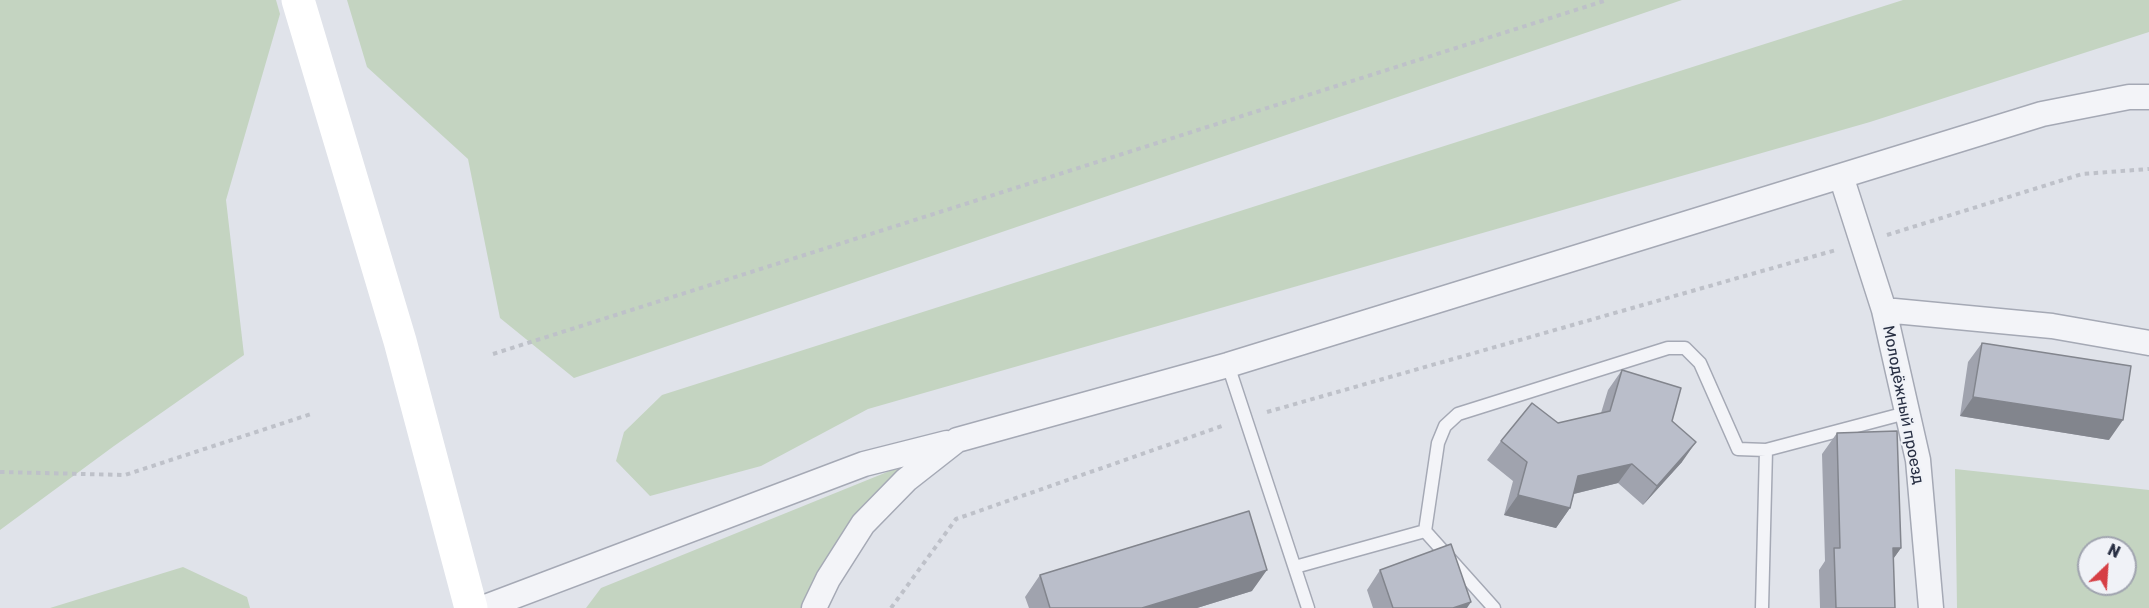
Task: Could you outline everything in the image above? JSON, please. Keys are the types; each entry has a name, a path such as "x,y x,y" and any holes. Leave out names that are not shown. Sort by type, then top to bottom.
{"main road":[{"path":"298,0 400,341 471,608"}],"street":[{"path":"483,608 864,464 1228,365 2042,114 2129,97 2149,97"},
{"name":"Молодёжный проезд","path":"1841,176 1884,310 1918,460 1931,608"},
{"path":"1884,310 2052,326 2149,343"},
{"path":"814,608 828,579 863,524 906,480 957,440"}],"lane":[{"path":"1425,531 1438,443 1444,426 1458,414 1668,348 1684,348 1700,363 1738,448 1766,450 1906,413"},
{"path":"1228,365 1308,608"},
{"path":"1762,608 1766,450"},
{"path":"1294,567 1425,531"},
{"path":"1425,531 1494,608"}],"path":[{"path":"492,354 1607,0"},
{"path":"891,608 956,519 1246,418 1862,243 2082,174 2149,169"},
{"path":"0,472 125,475 311,414"}],"green space":[{"path":"0,0 276,0 280,14 226,200 244,355 114,446 0,530"},
{"path":"347,0 1682,0 574,378 500,318 468,159 367,67"},
{"path":"1903,0 2149,0 2149,32 1870,122 868,409 761,466 650,496 616,461 624,432 662,395"},
{"path":"897,468 906,480 814,608 586,608 601,588"},
{"path":"1955,469 2149,490 2149,608 1957,608"},
{"path":"183,567 247,597 250,608 50,608"}],"building":[{"path":"1982,343 2131,366 2123,420 1973,397"},
{"path":"1622,370 1681,388 1672,421 1696,442 1657,486 1632,464 1578,476 1570,508 1518,495 1527,462 1501,441 1532,403 1558,423 1610,411"},
{"path":"1897,431 1901,548 1893,548 1895,608 1836,608 1834,548 1840,548 1837,433"},
{"path":"1249,511 1267,570 1142,608 1050,608 1040,575"},
{"path":"1451,544 1471,602 1453,608 1393,608 1380,570"}]}
